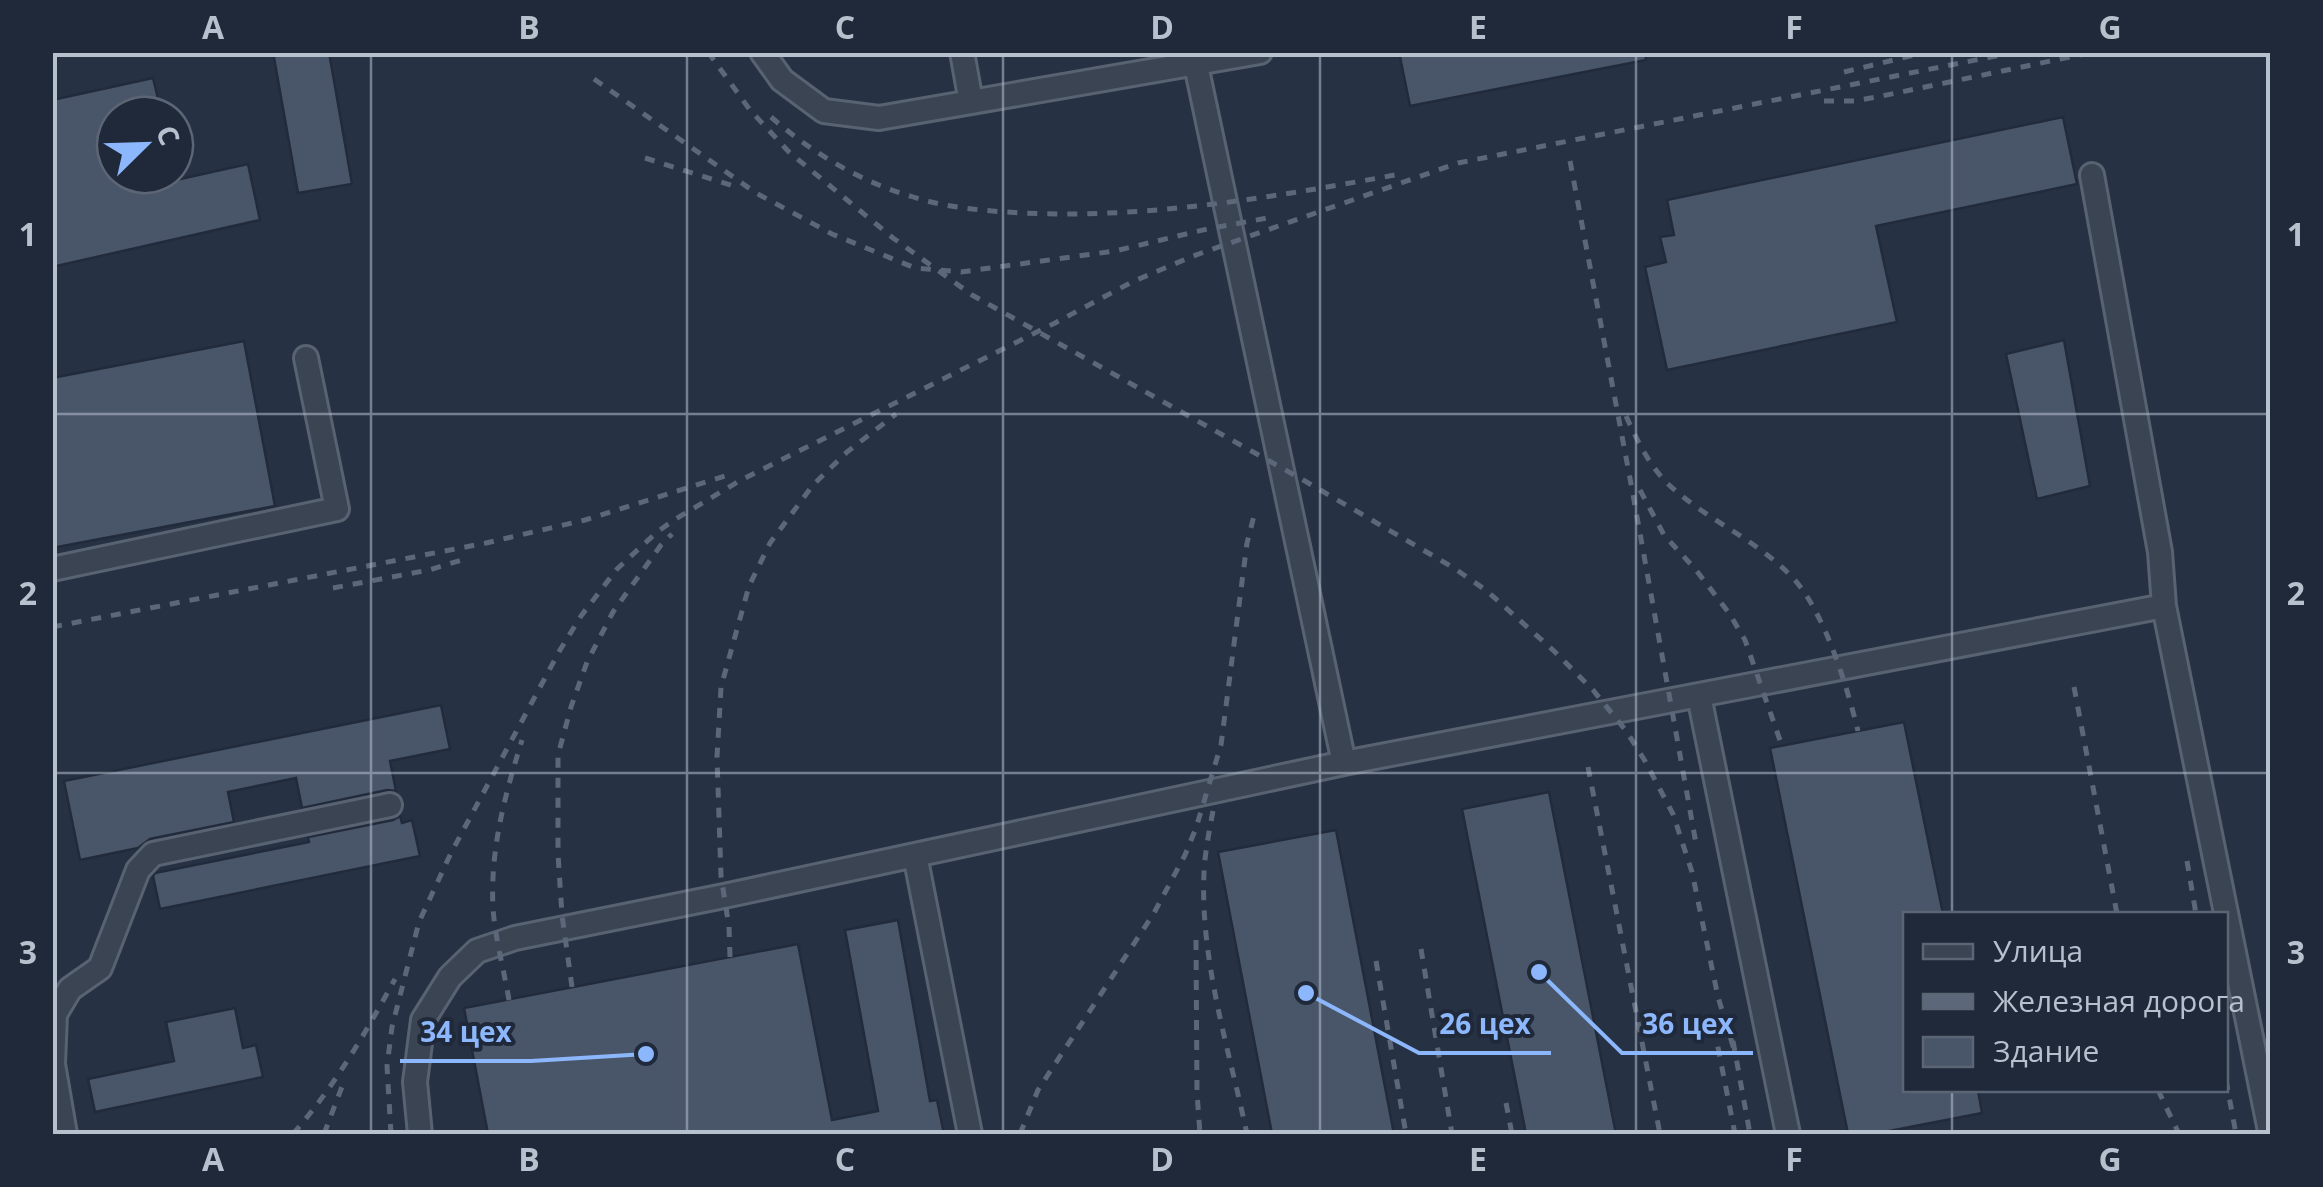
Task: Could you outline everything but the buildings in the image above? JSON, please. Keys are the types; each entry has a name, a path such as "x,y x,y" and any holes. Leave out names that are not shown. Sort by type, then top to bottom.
{"lane":[{"path":"762,52 782,80 824,111 879,118 1260,52"},
{"path":"962,52 972,102"},
{"path":"1196,65 1344,763"},
{"path":"2092,175 2160,552 2164,606 2265,1077 2270,1131"},
{"path":"52,569 337,509 306,358"},
{"path":"420,1134 415,1082 423,1020 450,977 476,951 515,938 1344,763 2164,606"},
{"path":"1699,696 1788,1134"},
{"path":"64,1134 52,1064 61,989 100,968 138,870 153,854 390,805"},
{"path":"915,855 970,1134"}],"railway":[{"path":"708,52 750,110 789,152 893,238 972,295 1454,568 1487,591 1554,651 1627,732 1673,814 1692,872 1718,997 1736,1056"},
{"path":"1844,72 1927,52"},
{"path":"391,1134 387,1066 392,1027 419,922 451,853 581,616 617,569 674,520 741,480 1132,282 1193,256 1458,163 2016,52"},
{"path":"1824,101 1877,97 2094,52"},
{"path":"594,79 756,193 832,234 915,268 961,272 1115,251 1273,217"},
{"path":"771,117 802,142 854,174 924,200 980,210 1116,213 1256,198 1395,175"},
{"path":"645,158 737,187"},
{"path":"1570,161 1697,849"},
{"path":"730,957 721,876 717,757 721,687 749,586 770,543 813,485 896,414"},
{"path":"1626,416 1648,459 1666,482 1776,562 1802,589 1832,648 1858,731"},
{"path":"52,627 486,543 585,520 731,474"},
{"path":"1640,490 1664,535 1696,570 1745,640 1782,746"},
{"path":"1020,1134 1038,1090 1154,913 1196,828 1221,745 1247,543 1255,512"},
{"path":"572,987 558,854 558,755 587,662 613,612 672,534"},
{"path":"333,588 429,570 465,559"},
{"path":"2074,687 2117,912"},
{"path":"509,1000 493,908 494,865 500,822 522,740"},
{"path":"1588,767 1660,1134"},
{"path":"1213,811 1204,873 1206,939 1247,1134"},
{"path":"2187,861 2196,912"},
{"path":"1196,940 1200,1134"},
{"path":"1421,949 1452,1134"},
{"path":"1376,961 1406,1134"},
{"path":"293,1134 348,1060 395,979"},
{"path":"1714,1027 1735,1134"},
{"path":"1733,1041 1750,1134"},
{"path":"324,1134 343,1084"},
{"path":"2228,1091 2236,1134"},
{"path":"2159,1092 2179,1134"},
{"path":"1506,1103 1512,1134"}],"place":[{"name":"36 цех","path":"1539,972"},
{"name":"26 цех","path":"1306,993"},
{"name":"34 цех","path":"646,1054"}]}
